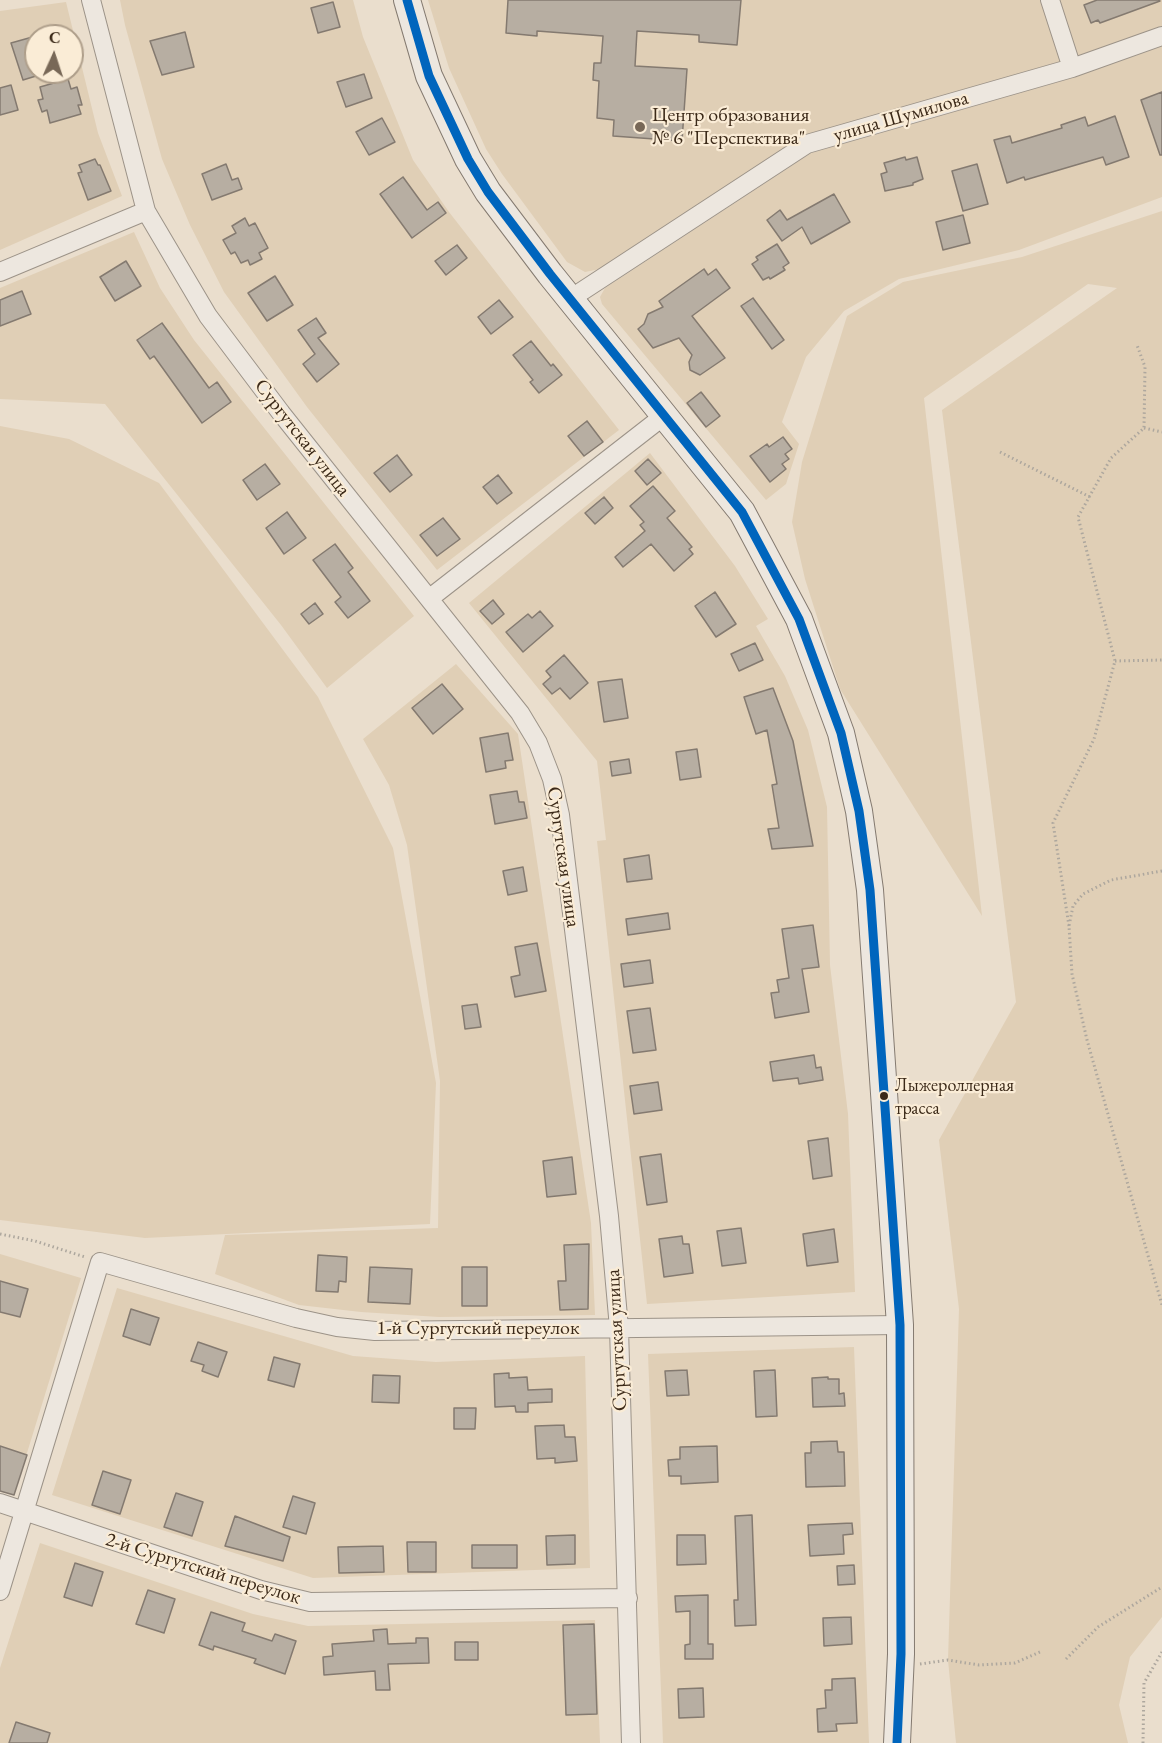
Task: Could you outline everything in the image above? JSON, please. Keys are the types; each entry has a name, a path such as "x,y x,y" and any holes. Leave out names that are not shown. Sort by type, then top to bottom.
{"street":[{"name":"Сургутская улица","path":"91,0 146,211 208,316 281,413 520,714 538,743 552,778 560,815 609,1216 619,1328 631,1743"},
{"path":"407,0 429,76 468,159 489,192 570,299 742,512 777,574 815,656 846,752 859,811 870,890 900,1325 900,1667 897,1743"},
{"path":"1050,0 1072,68"},
{"name":"улица Шумилова","path":"570,299 807,144 1072,68 1162,36"},
{"path":"0,272 146,211"},
{"path":"430,598 665,415"},
{"path":"0,1591 100,1262"},
{"name":"1-й Сургутский переулок","path":"100,1262 296,1318 337,1327 432,1332 900,1325"},
{"name":"2-й Сургутский переулок","path":"0,1503 261,1590 310,1602 628,1598"}],"path":[{"path":"1137,345 1145,367 1144,428 1112,458 1078,517 1114,661 1094,739 1053,824 1069,926 1072,974 1087,1040 1162,1305"},
{"path":"1144,428 1162,432"},
{"path":"1000,452 1090,497"},
{"path":"1114,661 1162,660"},
{"path":"1069,926 1073,906 1083,894 1111,880 1162,872"},
{"path":"0,1234 35,1241 100,1262"},
{"path":"1066,1659 1098,1627 1161,1590"},
{"path":"900,1667 948,1660 979,1665 1015,1663 1042,1651"},
{"path":"1143,1743 1143,1683 1162,1652"}],"shaded area":[{"path":"120,0 353,0 363,37 413,160 449,212 619,430 437,570 307,407 224,292 190,225 162,159"},
{"name":"Центр образования № 6 \"Перспектива\"","path":"428,0 1162,0 1162,26 1069,59 803,136 600,269 585,272 567,262 486,149 449,68"},
{"path":"66,2 71,24 24,24 24,84 84,84 84,76 98,133 122,196 0,250 0,11"},
{"path":"1162,46 1162,197 1019,250 899,279 844,311 806,357 782,422 799,444 786,484 766,500 602,304 600,297 605,288 811,153 1075,77"},
{"path":"1162,211 1162,1617 1130,1657 1119,1705 1128,1743 956,1743 948,1660 959,1309 939,1140 1016,1002 942,410 1117,288 1088,284 924,398 982,916 840,689 805,579 792,522 802,462 847,316 903,282 1022,257"},
{"path":"134,232 160,288 194,340 414,616 327,688 281,625 105,404 0,399 0,288"},
{"path":"0,426 69,439 159,483 318,697 393,848 436,1083 430,1224 145,1238 0,1220"},
{"path":"650,453 735,566 768,619 756,626 785,676 808,730 827,807 830,965 848,1114 855,1292 647,1304 597,841 606,840 597,761 469,603"},
{"path":"456,664 518,734 591,1223 595,1315 439,1317 361,1312 299,1305 215,1274 225,1235 438,1228 440,1081 407,845 389,785 363,739"},
{"path":"0,1254 81,1278 14,1495 0,1490"},
{"path":"117,1288 353,1356 436,1362 585,1356 590,1568 313,1578 52,1495"},
{"path":"854,1347 869,1743 663,1743 648,1354"},
{"path":"40,1543 253,1614 308,1626 595,1620 600,1743 0,1743 0,1668"}],"building":[{"path":"508,0 741,0 737,45 699,42 699,35 637,31 635,66 687,69 682,141 613,136 614,120 597,118 599,81 593,80 594,63 601,63 603,36 537,31 537,36 506,33"},
{"path":"1097,0 1160,1 1100,23 1098,20 1091,23 1084,5"},
{"path":"333,2 340,27 318,33 311,8"},
{"path":"185,32 194,67 162,75 150,41"},
{"path":"24,39 24,80 23,80 11,43"},
{"path":"364,74 372,98 346,107 337,82"},
{"path":"50,84 70,84 71,89 77,87 82,105 78,105 81,114 50,123 47,110 42,112 38,100 43,99 40,87"},
{"path":"11,85 18,110 0,115 0,88"},
{"path":"1162,92 1162,155 1160,155 1141,100"},
{"path":"1115,116 1129,157 1106,165 1103,157 1025,180 1024,177 1007,183 994,140 1010,136 1012,143 1062,128 1061,125 1085,117 1088,126"},
{"path":"382,118 395,142 369,155 356,132"},
{"path":"905,157 906,160 917,157 923,179 913,185 885,191 881,174 887,172 884,163"},
{"path":"95,159 111,191 88,200 78,173 82,172 79,165"},
{"path":"226,164 232,180 238,178 242,189 212,200 202,174"},
{"path":"977,164 988,204 963,211 952,171"},
{"path":"403,177 427,210 438,202 446,213 412,238 380,194"},
{"path":"834,194 850,222 811,244 802,227 782,241 767,220 780,210 787,220"},
{"path":"963,215 970,243 943,250 936,222"},
{"path":"245,218 249,226 255,223 268,248 259,253 262,259 250,265 248,260 241,263 235,252 231,254 223,240 236,233 232,226"},
{"path":"777,244 789,263 783,267 785,270 770,279 769,277 763,280 752,264 758,260 756,257"},
{"path":"457,245 467,258 446,275 435,261"},
{"path":"126,261 141,286 115,301 100,277"},
{"path":"704,269 708,275 716,269 730,288 692,316 725,358 700,375 690,370 689,362 692,355 679,338 653,348 638,329 644,324 648,314 663,307 659,301"},
{"path":"275,276 293,305 267,321 248,293"},
{"path":"22,291 31,314 0,326 0,300"},
{"path":"753,298 784,340 772,349 741,306"},
{"path":"499,300 513,317 491,334 478,317"},
{"path":"316,318 326,333 318,338 339,364 317,382 303,364 315,354 298,330"},
{"path":"162,323 209,388 217,382 231,402 202,423 154,356 150,359 137,340"},
{"path":"531,341 551,366 553,364 562,375 539,393 530,382 533,380 513,355"},
{"path":"701,392 720,416 706,427 687,403"},
{"path":"587,421 603,442 584,456 568,436"},
{"path":"783,437 792,449 785,454 789,459 782,464 786,469 770,482 750,456 767,444 769,447"},
{"path":"397,455 412,475 390,492 374,473"},
{"path":"648,459 661,473 647,485 635,471"},
{"path":"265,464 280,484 257,500 243,480"},
{"path":"498,475 512,493 497,504 483,487"},
{"path":"653,486 675,511 667,518 692,547 689,549 693,554 674,571 651,544 623,567 615,557 645,531 640,525 644,522 630,506"},
{"path":"604,497 613,508 595,524 585,513"},
{"path":"287,512 306,538 284,554 266,528"},
{"path":"443,518 460,539 437,556 420,535"},
{"path":"335,544 353,568 348,572 370,601 348,618 335,602 341,597 313,560"},
{"path":"715,592 736,624 716,637 695,606"},
{"path":"493,600 504,614 492,624 480,611"},
{"path":"315,603 323,614 309,624 301,614"},
{"path":"540,611 553,626 523,652 506,632 528,614 532,618"},
{"path":"755,643 763,660 739,671 731,654"},
{"path":"564,655 588,683 570,699 560,688 552,694 543,684 551,677 546,671"},
{"path":"622,679 628,718 604,722 598,682"},
{"path":"442,684 463,709 433,734 412,708"},
{"path":"773,688 793,741 813,846 772,849 768,829 779,828 772,785 777,784 767,730 756,734 744,697"},
{"path":"508,733 513,760 505,761 506,768 486,772 480,738"},
{"path":"697,749 701,777 680,780 676,752"},
{"path":"629,759 631,773 612,776 610,762"},
{"path":"517,791 519,802 524,802 527,818 495,824 490,795"},
{"path":"649,855 652,879 627,882 624,859"},
{"path":"523,867 527,891 508,895 503,871"},
{"path":"668,913 670,929 628,935 626,919"},
{"path":"813,925 819,967 802,969 809,1012 775,1018 771,993 779,992 777,980 789,978 782,929"},
{"path":"537,943 546,991 515,997 511,977 520,975 515,947"},
{"path":"650,960 653,983 624,987 621,964"},
{"path":"477,1004 481,1027 465,1029 462,1006"},
{"path":"650,1008 656,1050 633,1053 627,1011"},
{"path":"814,1055 816,1068 821,1067 823,1080 799,1084 798,1078 773,1081 770,1062"},
{"path":"658,1082 662,1110 634,1114 630,1086"},
{"path":"828,1138 832,1176 813,1179 808,1141"},
{"path":"661,1154 667,1202 647,1205 640,1157"},
{"path":"572,1157 576,1194 547,1197 543,1161"},
{"path":"741,1228 746,1263 722,1266 717,1231"},
{"path":"834,1229 838,1262 807,1266 803,1234"},
{"path":"682,1236 683,1244 689,1244 693,1273 664,1277 659,1239"},
{"path":"589,1244 588,1309 560,1310 558,1281 566,1281 564,1245"},
{"path":"318,1255 347,1257 346,1282 339,1281 338,1292 316,1291"},
{"path":"370,1267 412,1269 410,1304 368,1302"},
{"path":"462,1267 487,1267 487,1306 462,1306"},
{"path":"0,1281 28,1289 20,1317 0,1312"},
{"path":"131,1309 159,1318 150,1345 123,1336"},
{"path":"198,1342 227,1352 218,1377 202,1371 204,1365 191,1361"},
{"path":"274,1357 300,1364 294,1387 268,1380"},
{"path":"687,1370 689,1395 667,1396 665,1371"},
{"path":"775,1370 777,1416 756,1417 754,1371"},
{"path":"509,1373 509,1378 527,1377 528,1390 552,1389 552,1402 528,1403 528,1412 516,1412 515,1406 495,1407 494,1374"},
{"path":"373,1375 400,1376 399,1403 372,1402"},
{"path":"828,1377 828,1379 839,1379 839,1394 844,1393 845,1406 813,1407 812,1378"},
{"path":"454,1408 476,1408 475,1429 454,1429"},
{"path":"564,1425 565,1437 575,1437 577,1461 555,1463 555,1458 537,1459 535,1426"},
{"path":"837,1441 838,1452 844,1452 845,1486 806,1487 805,1453 811,1453 811,1442"},
{"path":"0,1446 27,1455 14,1495 0,1491"},
{"path":"717,1446 718,1482 681,1484 681,1476 669,1476 668,1460 680,1459 680,1447"},
{"path":"103,1471 131,1480 120,1514 92,1505"},
{"path":"176,1493 203,1502 192,1536 164,1527"},
{"path":"293,1496 315,1503 306,1534 283,1527"},
{"path":"752,1515 756,1625 735,1626 734,1600 738,1600 735,1516"},
{"path":"235,1516 290,1537 283,1561 225,1546"},
{"path":"852,1523 853,1534 843,1535 844,1554 810,1556 808,1525"},
{"path":"575,1535 575,1564 547,1565 546,1536"},
{"path":"677,1535 705,1535 706,1564 677,1565"},
{"path":"407,1542 436,1542 436,1572 408,1572"},
{"path":"472,1545 517,1545 517,1568 472,1568"},
{"path":"383,1546 384,1572 339,1573 338,1547"},
{"path":"75,1563 103,1572 92,1606 64,1597"},
{"path":"854,1565 855,1584 838,1585 837,1566"},
{"path":"148,1590 175,1599 164,1633 136,1624"},
{"path":"708,1595 708,1644 713,1644 713,1659 685,1659 685,1645 690,1644 690,1611 676,1612 675,1596"},
{"path":"211,1612 245,1623 242,1631 272,1641 275,1634 296,1641 285,1674 254,1663 256,1659 214,1646 213,1650 199,1645"},
{"path":"851,1617 852,1644 824,1646 823,1618"},
{"path":"594,1624 597,1714 566,1715 563,1625"},
{"path":"387,1629 388,1644 416,1643 416,1638 428,1638 429,1663 388,1664 390,1690 376,1690 375,1671 324,1675 323,1657 333,1656 332,1644 374,1641 373,1630"},
{"path":"455,1642 478,1642 478,1660 455,1660"},
{"path":"855,1678 857,1723 836,1724 837,1731 818,1732 817,1709 826,1708 825,1690 832,1690 832,1679"},
{"path":"703,1688 704,1717 679,1718 678,1689"},
{"path":"16,1722 50,1733 47,1743 9,1743"}],"transit line":[{"path":"407,0 429,76 468,159 488,192 550,274 742,512 799,619 841,733 859,811 870,890 900,1325 901,1654 897,1743"}],"place":[{"name":"Центр образования № 6 \"Перспектива\"","path":"640,127"},
{"name":"Лыжероллерная трасса","path":"884,1096"}]}
